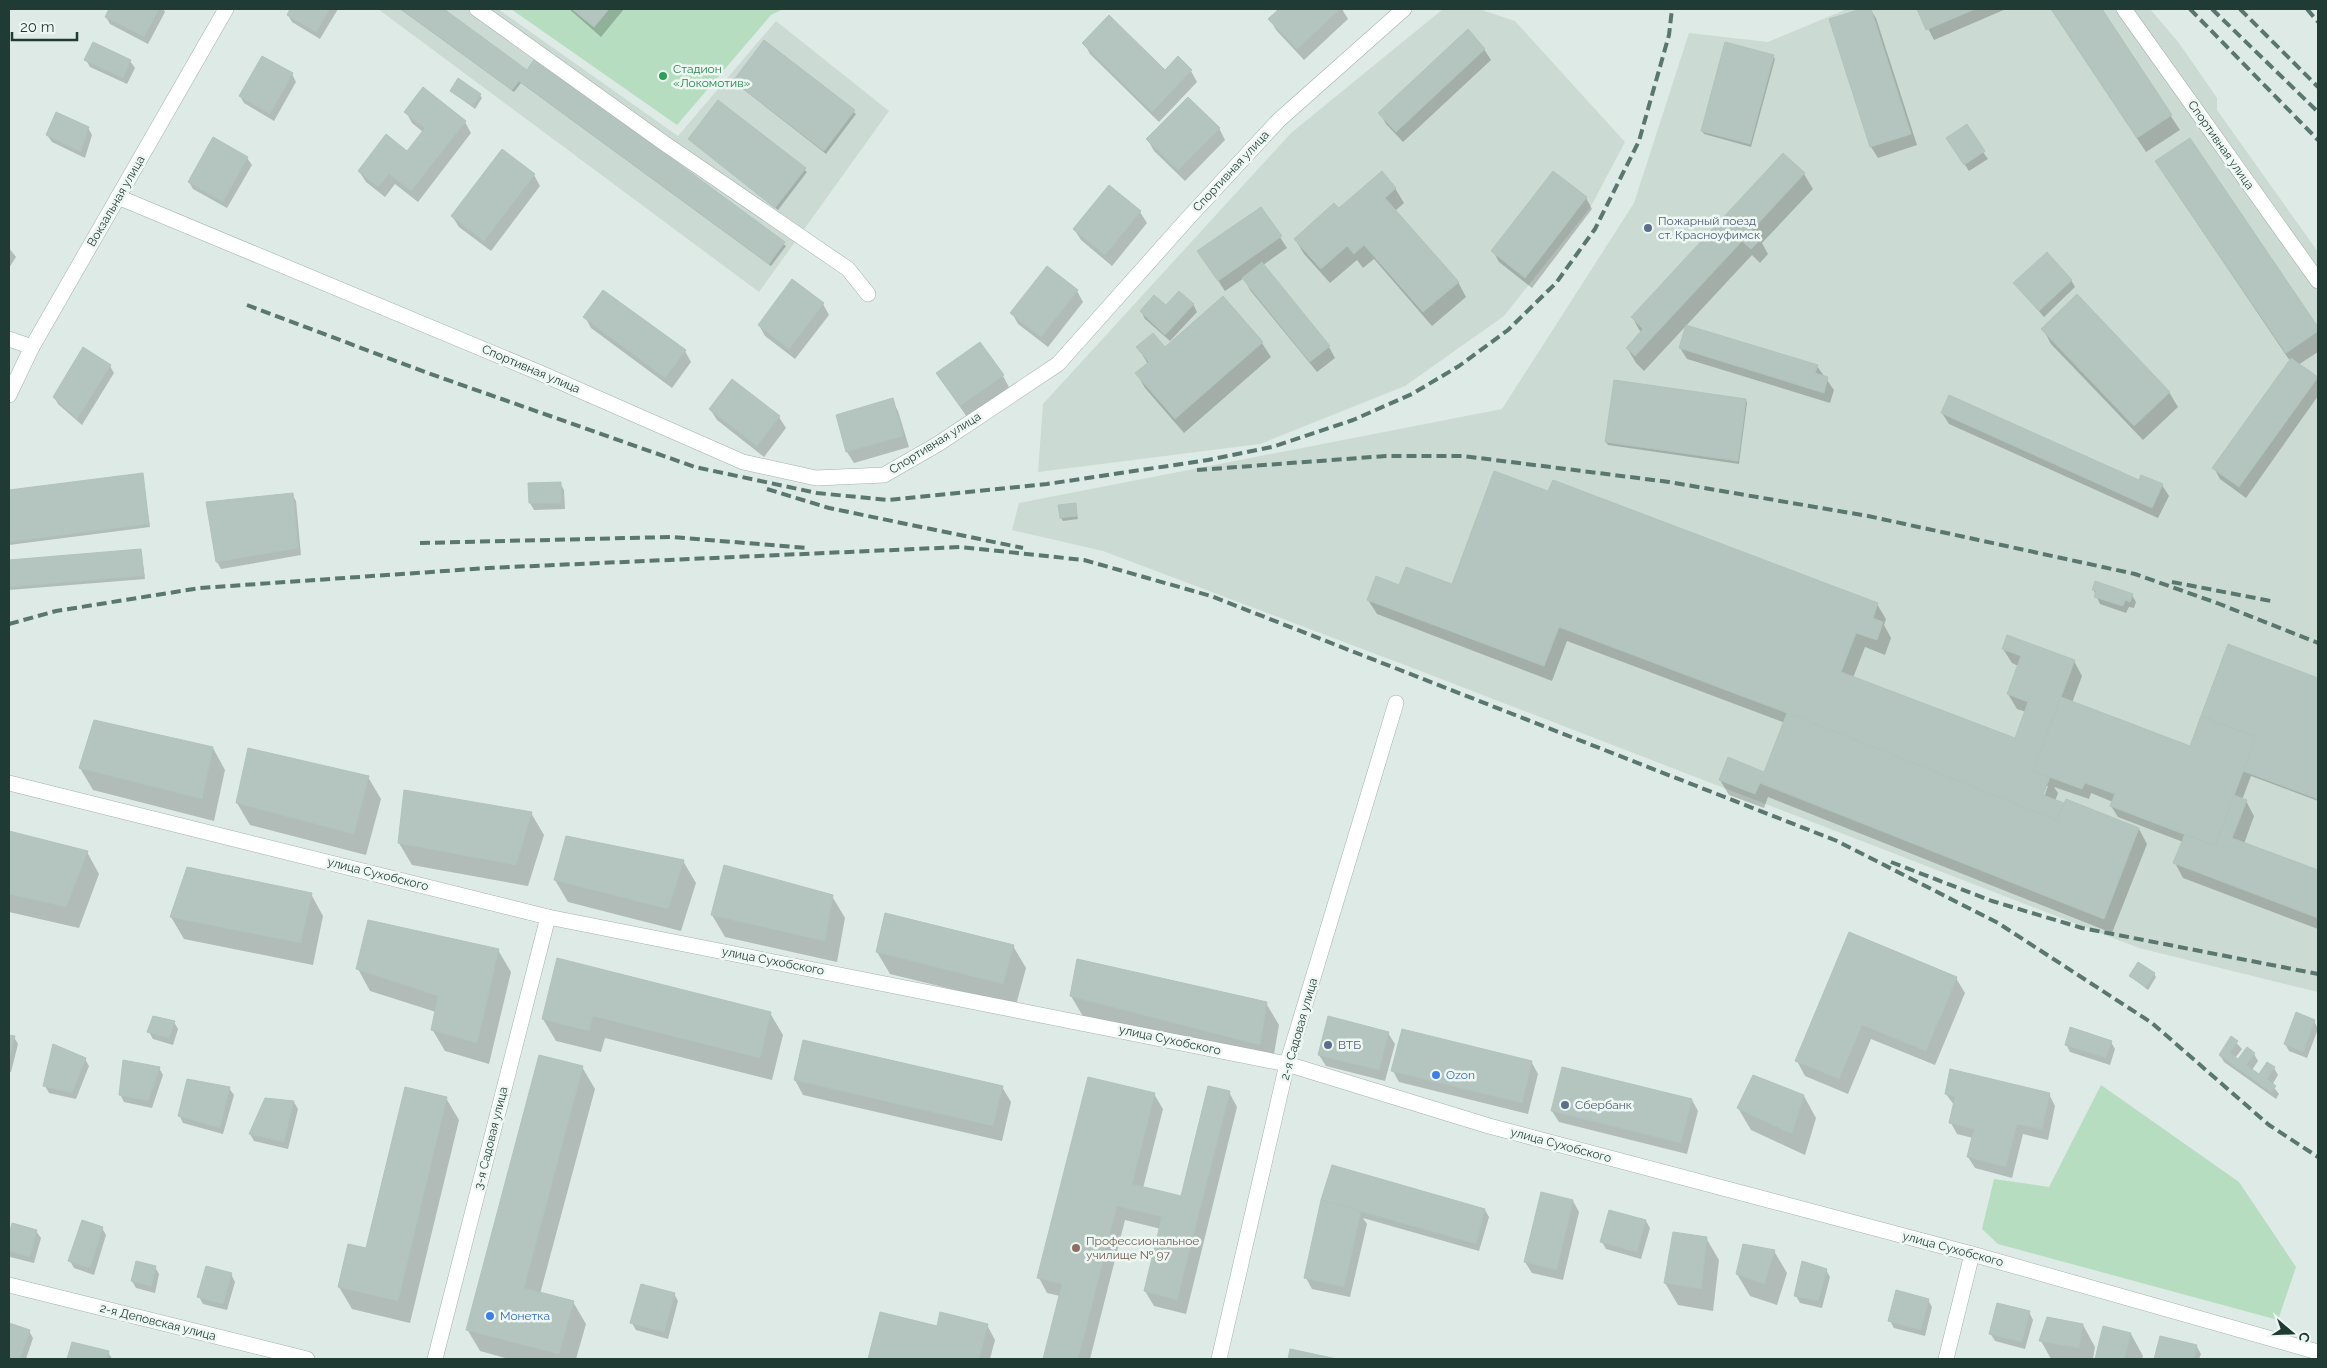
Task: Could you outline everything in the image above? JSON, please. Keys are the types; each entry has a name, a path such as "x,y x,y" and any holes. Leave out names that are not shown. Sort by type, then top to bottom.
{"street":[{"name":"Вокзальная улица","path":"9,395 32,347 226,9"},
{"path":"477,9 664,143 848,269 868,294"},
{"name":"Спортивная улица","path":"118,197 538,372 743,462 816,478 884,475 938,444 1058,364 1278,120 1404,9"},
{"name":"Спортивная улица","path":"2124,9 2318,281"},
{"path":"9,339 32,347"},
{"name":"2-я Садовая улица","path":"1219,1359 1287,1064 1396,703"},
{"name":"улица Сухобского","path":"9,783 548,917 1287,1064 1489,1126 1972,1254 2318,1352"},
{"name":"3-я Садовая улица","path":"435,1359 548,917"},
{"path":"1946,1359 1972,1254"},
{"name":"2-я Деповская улица","path":"9,1285 307,1359"}],"shaded area":[{"path":"378,9 498,9 678,136 776,21 889,111 759,292"},
{"path":"1443,9 1479,9 1515,21 1625,142 1590,208 1504,316 1405,386 1260,444 1038,472 1043,404 1291,133"},
{"path":"1847,9 2150,9 2179,43 2217,98 2217,110 2318,252 2318,992 2139,948 1418,670 1103,551 1012,530 1019,503 1502,409 1634,203 1689,33 1768,42"}],"green space":[{"name":"Стадион «Локомотив»","path":"511,9 783,9 771,15 677,125"},
{"path":"2101,1085 2239,1182 2296,1267 2278,1320 1998,1244 1982,1229 1994,1179 2049,1187"}],"building":[{"path":"109,9 159,9 144,37 105,17"},
{"path":"290,9 330,9 316,32 287,15"},
{"path":"401,9 444,9 527,70 535,58 785,242 769,264 519,81 512,90"},
{"path":"572,9 609,9 594,27"},
{"path":"1279,9 1340,9 1297,49 1268,19"},
{"path":"1861,9 1871,9 1911,134 1870,147 1829,19"},
{"path":"1917,9 1975,9 1926,30"},
{"path":"2051,9 2102,9 2172,115 2137,138"},
{"path":"1109,15 1165,70 1178,56 1192,70 1152,112 1082,43"},
{"path":"1468,29 1485,49 1396,132 1378,113"},
{"path":"764,40 855,110 824,151 733,81"},
{"path":"93,42 131,60 123,78 84,60"},
{"path":"1725,42 1774,55 1750,144 1701,131"},
{"path":"262,56 293,73 270,114 239,96"},
{"path":"458,78 481,94 472,106 450,91"},
{"path":"423,87 466,121 411,191 389,174 378,187 358,171 386,134 407,151 425,128 404,112"},
{"path":"1188,97 1220,128 1178,170 1146,139"},
{"path":"718,100 806,168 775,208 688,139"},
{"path":"56,112 89,127 81,152 46,135"},
{"path":"1967,124 1985,151 1964,165 1946,138"},
{"path":"213,137 248,157 223,202 188,182"},
{"path":"2190,138 2318,327 2318,331 2286,353 2155,161"},
{"path":"502,149 535,174 484,241 451,216"},
{"path":"1783,153 1805,173 1752,230 1761,239 1751,249 1742,241 1635,356 1626,348 1643,329 1631,317"},
{"path":"1382,171 1396,188 1385,198 1459,282 1423,312 1364,245 1354,254 1347,246 1321,269 1294,239 1334,203 1339,208"},
{"path":"1553,171 1587,197 1525,278 1491,251"},
{"path":"1109,185 1141,211 1105,255 1073,229"},
{"path":"1261,207 1282,236 1218,281 1197,251"},
{"path":"2047,252 2072,280 2039,311 2013,283"},
{"path":"1262,262 1330,346 1310,362 1242,278"},
{"path":"1047,266 1078,290 1041,337 1010,313"},
{"path":"792,279 824,303 789,349 758,325"},
{"path":"603,290 686,350 665,378 583,317"},
{"path":"1179,291 1194,304 1165,335 1140,311 1154,295 1166,305"},
{"path":"2077,294 2170,392 2134,426 2041,329"},
{"path":"1223,296 1263,342 1175,419 1135,373 1149,362 1136,347 1153,333 1165,347"},
{"path":"1686,325 1818,365 1815,373 1828,377 1824,393 1679,348"},
{"path":"980,342 1004,375 960,406 936,373"},
{"path":"83,347 111,365 77,419 53,397"},
{"path":"2291,358 2318,377 2239,487 2212,468"},
{"path":"732,379 780,416 757,446 709,409"},
{"path":"1614,380 1746,399 1738,461 1605,442"},
{"path":"1949,395 2139,480 2141,475 2163,484 2152,508 1941,413"},
{"path":"893,398 903,436 846,452 836,415"},
{"path":"1494,471 1548,491 1553,480 1878,603 1873,618 1883,622 1877,640 1856,633 1841,672 2015,738 2028,702 2007,694 2021,656 2002,649 2007,635 2075,660 2033,771 2050,777 2043,795 2064,803 2057,820 1787,713 1559,627 1544,666 1367,600 1376,576 1399,585 1406,567 1452,584"},
{"path":"143,473 149,524 9,542 9,490"},
{"path":"561,482 561,503 529,503 528,483"},
{"path":"293,493 298,548 216,562 206,502"},
{"path":"1076,503 1077,516 1060,518 1058,505"},
{"path":"141,549 144,576 9,587 9,560"},
{"path":"2095,581 2133,594 2130,602 2125,600 2123,606 2094,597 2096,591 2092,590"},
{"path":"2228,644 2318,678 2318,799 2243,771 2256,737 2201,716"},
{"path":"2061,697 2190,746 2201,716 2256,737 2215,846 2110,806 2115,794 2085,783 2082,789 2033,771"},
{"path":"1787,713 2057,820 2066,799 2139,828 2104,919 1760,783 1755,794 1719,780 1728,757 1764,772"},
{"path":"94,720 213,747 202,799 79,768"},
{"path":"248,748 369,776 354,834 236,803"},
{"path":"404,790 532,812 516,865 398,843"},
{"path":"2234,795 2247,800 2232,838 2318,870 2318,918 2173,863 2185,834 2215,846"},
{"path":"9,831 88,851 66,907 9,894"},
{"path":"566,836 684,860 668,909 554,880"},
{"path":"724,865 833,895 825,941 711,915"},
{"path":"187,867 312,893 301,943 170,917"},
{"path":"885,913 1014,945 1003,984 876,952"},
{"path":"368,920 499,949 477,1043 431,1030 438,996 356,969"},
{"path":"1849,932 1957,977 1926,1051 1862,1025 1839,1079 1795,1061"},
{"path":"557,958 771,1012 760,1058 593,1016 589,1031 542,1019"},
{"path":"1077,959 1267,1002 1260,1045 1070,996"},
{"path":"2138,962 2155,973 2146,987 2129,976"},
{"path":"2296,1012 2315,1020 2303,1052 2284,1044"},
{"path":"153,1016 175,1021 169,1038 147,1032"},
{"path":"1328,1016 1389,1032 1379,1070 1318,1055"},
{"path":"2070,1027 2112,1041 2106,1058 2065,1045"},
{"path":"1402,1029 1532,1061 1522,1103 1391,1071"},
{"path":"9,1035 15,1036 9,1061"},
{"path":"2231,1036 2238,1041 2230,1053 2238,1059 2247,1047 2255,1053 2246,1065 2259,1074 2267,1062 2275,1067 2267,1079 2276,1086 2271,1092 2219,1055"},
{"path":"803,1040 1003,1086 993,1126 794,1080"},
{"path":"53,1044 86,1058 72,1093 43,1086"},
{"path":"539,1055 583,1066 524,1288 574,1301 559,1354 466,1330"},
{"path":"123,1060 160,1067 148,1101 119,1095"},
{"path":"1562,1067 1692,1099 1681,1143 1551,1111"},
{"path":"1950,1069 2050,1093 2042,1129 2017,1124 2006,1167 1967,1157 1974,1129 1949,1123 1955,1097 1945,1094"},
{"path":"1753,1075 1804,1095 1792,1134 1737,1108"},
{"name":"Профессиональное училище № 97","path":"1088,1077 1155,1093 1132,1184 1181,1196 1208,1086 1230,1091 1177,1300 1144,1291 1162,1217 1117,1206 1078,1359 1043,1359 1062,1284 1037,1278"},
{"path":"187,1079 230,1087 220,1128 178,1116"},
{"path":"405,1087 447,1097 398,1301 338,1287 348,1244 366,1248"},
{"path":"265,1098 294,1101 284,1142 249,1134"},
{"path":"1332,1165 1485,1209 1476,1244 1321,1200"},
{"path":"1541,1192 1573,1200 1557,1270 1524,1262"},
{"path":"1321,1200 1361,1211 1344,1287 1304,1278"},
{"path":"1609,1210 1646,1220 1637,1252 1600,1242"},
{"path":"82,1220 103,1227 90,1268 68,1261"},
{"path":"12,1223 37,1230 30,1257 9,1251 9,1236"},
{"path":"1673,1232 1707,1237 1701,1289 1664,1283"},
{"path":"1743,1244 1775,1250 1764,1284 1736,1274"},
{"path":"136,1261 156,1266 151,1286 131,1281"},
{"path":"1802,1261 1827,1269 1818,1301 1794,1296"},
{"path":"206,1266 232,1273 223,1304 197,1297"},
{"path":"641,1284 675,1293 664,1332 630,1323"},
{"path":"1896,1290 1929,1299 1921,1330 1888,1321"},
{"path":"1997,1303 2030,1311 2022,1342 1989,1334"},
{"path":"880,1312 937,1326 940,1312 988,1324 979,1359 868,1359"},
{"path":"2047,1317 2083,1324 2079,1348 2039,1341"},
{"path":"9,1323 30,1330 20,1359 9,1358"},
{"path":"2103,1326 2131,1333 2124,1359 2095,1359"},
{"path":"2160,1336 2197,1345 2194,1359 2154,1359"},
{"path":"72,1342 109,1351 107,1359 67,1359"},
{"path":"1290,1349 1337,1359 1288,1359"}],"railway":[{"path":"247,305 425,372 695,467 817,493 887,500 968,492 1047,484 1208,460 1272,447 1353,420 1412,394 1459,366 1508,330 1556,283 1595,229 1639,141 1669,35 1672,9"},
{"path":"2190,9 2318,140"},
{"path":"2212,9 2318,112"},
{"path":"2240,9 2318,87"},
{"path":"2307,9 2318,22"},
{"path":"1197,470 1386,456 1463,456 1669,482 1868,516 2135,574 2217,603 2318,643"},
{"path":"767,489 829,508 1023,548"},
{"path":"420,543 671,537 808,548"},
{"path":"9,624 56,611 200,588 488,568 960,547 1084,560 1211,596 1837,841 1998,923 2152,1023 2269,1125 2318,1157"},
{"path":"2172,582 2271,601"},
{"path":"1891,862 1992,901 2082,928 2318,974"}],"place":[{"name":"Стадион «Локомотив»","path":"663,76"},
{"name":"Пожарный поезд ст. Красноуфимск","path":"1648,228"},
{"name":"ВТБ","path":"1328,1045"},
{"name":"Ozon","path":"1436,1075"},
{"name":"Сбербанк","path":"1565,1105"},
{"name":"Профессиональное училище № 97","path":"1076,1248"},
{"name":"Монетка","path":"490,1316"}]}
